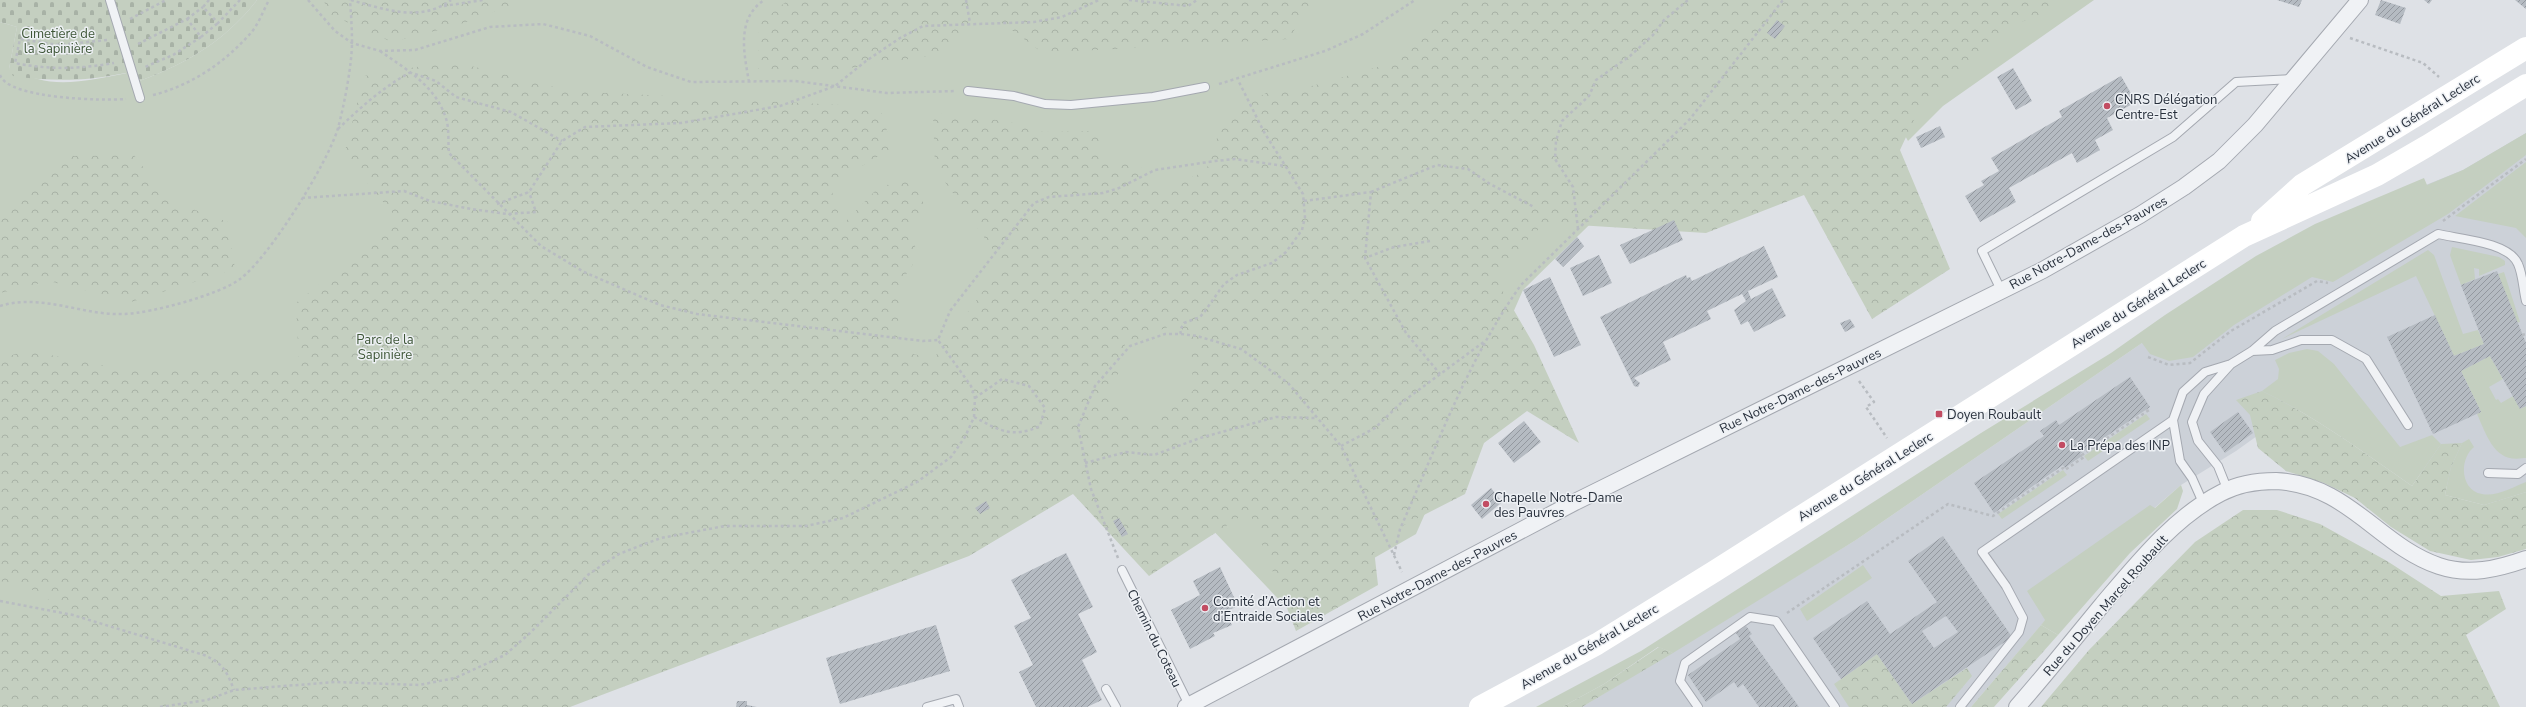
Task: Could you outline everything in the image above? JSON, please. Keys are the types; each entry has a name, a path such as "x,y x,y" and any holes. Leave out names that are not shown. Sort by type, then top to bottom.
{"main road":[{"name":"Avenue du Général Leclerc","path":"2244,236 2302,185 2526,48"},
{"name":"Avenue du Général Leclerc","path":"1480,707 1597,644 2244,236 2377,175 2526,85"}],"street":[{"name":"Rue Notre-Dame-des-Pauvres","path":"1187,706 1575,502 2043,270 2184,188 2219,160 2255,125 2360,0"},
{"name":"Rue du Doyen Marcel Roubault","path":"2017,707 2136,565 2172,527 2204,505 2228,491 2257,481 2296,482 2324,491 2419,557 2440,566 2489,570 2526,559"}],"lane":[{"path":"110,0 140,98"},
{"path":"2001,290 1982,251 2173,137 2236,82 2294,79"},
{"path":"968,91 1014,96 1045,104 1071,105 1153,97 1205,87"},
{"path":"2204,505 2192,478 2180,461 2173,420 2183,392 2205,372 2231,364 2252,351 2275,331 2438,234 2495,246 2509,253 2526,272"},
{"path":"2518,264 2526,301"},
{"path":"2252,351 2272,350 2301,340 2332,340 2366,359 2408,425"},
{"path":"2228,491 2218,466 2198,441 2192,422 2198,404 2204,394 2231,364"},
{"path":"1960,707 2019,632 2023,618 2006,586 1982,552 2173,420"},
{"path":"2488,473 2518,474 2526,468"},
{"name":"Chemin du Coteau","path":"1122,570 1187,706"},
{"path":"1698,707 1680,681 1685,663 1750,617 1776,621 1835,707"},
{"path":"1106,690 1116,707"},
{"path":"927,707 956,699 959,707"}],"path":[{"path":"117,23 142,14 166,0"},
{"path":"125,50 166,32 187,19 203,7 209,0"},
{"path":"132,72 160,61 201,38 240,0"},
{"path":"308,0 335,31 352,43 380,51 415,50 490,27 543,24 590,36 647,67 691,82 795,81 887,93 968,91"},
{"path":"0,306 32,301 91,313 126,314 181,302 226,287 239,280 252,268 302,198 331,146 337,129 352,43 350,0 394,11 423,13 443,6 483,0"},
{"path":"443,6 451,0"},
{"path":"749,82 744,53 744,31 750,12 764,0"},
{"path":"966,0 970,23"},
{"path":"497,204 528,192 562,141 585,127 681,123 780,106 835,86 866,61 900,38 924,26 970,23 1004,24 1062,17 1099,0"},
{"path":"1129,0 1188,6 1197,0"},
{"path":"1205,87 1238,80 1324,51 1364,34 1415,0"},
{"path":"1578,229 1573,187 1555,159 1556,141 1562,121 1589,96 1596,80 1630,56 1653,35 1664,20 1688,0"},
{"path":"1122,570 1100,516 1085,463 1078,428 1095,386 1130,346 1165,334 1197,336 1241,349 1288,383 1340,446 1394,555 1400,529 1469,373 1486,341 1521,285 1690,119 1783,0"},
{"path":"203,7 218,23"},
{"path":"187,19 201,38"},
{"path":"121,36 85,44 67,45 20,39 15,63 41,68 71,68 128,60"},
{"path":"2347,37 2423,63 2439,77"},
{"path":"380,51 412,73 432,91 447,122 449,153 497,204 541,246 584,272 660,305 697,314 924,341 938,340"},
{"path":"337,129 368,100 395,81 412,73 436,80 456,97 511,112 562,141"},
{"path":"1182,334 1180,330 1184,323 1200,317 1224,284 1237,275 1272,263 1286,252 1302,230 1305,217 1302,194 1264,132 1238,80"},
{"path":"938,340 950,311 1040,200 1049,197 1103,193 1119,188 1155,170 1216,161 1235,159 1285,166"},
{"path":"2438,224 2526,159"},
{"path":"1304,201 1371,192 1437,165 1468,169 1490,184 1534,207"},
{"path":"302,198 404,191 430,201 507,214 536,212 528,192"},
{"path":"1371,192 1365,258 1406,334 1440,374"},
{"path":"1365,258 1394,247 1430,241"},
{"path":"2148,357 2169,365 2190,363 2231,331 2317,281 2334,285"},
{"path":"2522,335 2526,334"},
{"path":"160,707 207,700 234,690 335,682 419,685 455,678 505,655 530,633 576,585 620,554 661,538 725,526 806,526 843,518 918,482 951,457 965,437 974,416 975,398 971,386 938,340"},
{"path":"1340,446 1375,428 1401,403 1486,341"},
{"path":"974,416 1000,431 1024,433 1040,426 1045,408 1029,386 1002,378 975,398"},
{"path":"1859,381 1874,402 1866,407 1888,438"},
{"path":"1796,607 1948,504 1992,516 2063,468 2065,470 2084,457 2082,455 2149,410"},
{"path":"1085,463 1126,452 1154,455 1200,438 1276,417 1317,418"},
{"path":"0,601 73,615 204,655 222,664 227,671 234,690"}],"shaded area":[{"path":"2526,133 2526,492 2484,505 2296,408 2236,451 2181,485 2122,536 2073,588 1971,707 1582,707 1856,540 2142,343 2386,201 2463,170"}],"green space":[{"name":"Cimetière de la Sapinière","path":"0,0 257,0 230,29 200,52 167,70 131,84 126,73 97,78 70,80 13,76 9,69 17,27 0,22"},
{"name":"Parc de la Sapinière","path":"257,0 1790,0 1696,120 1523,290 1416,534 1287,608 1124,437 396,707 0,707 0,22 17,27 9,69 34,78 60,82 82,81 127,73 131,84 167,70 200,52 230,29"},
{"path":"323,0 518,0 519,2 458,25 392,42 331,15"},
{"path":"788,0 1312,0 1289,39 1043,53 984,10 936,55 823,72 758,73 759,24"},
{"name":"Parc de la Sapinière","path":"1463,0 2058,0 2049,11 2016,24 1919,109 1900,150 1950,269 1872,319 1804,195 1706,233 1545,223 1493,274 1534,345 1579,443 1527,411 1484,443 1465,494 1373,541 1378,585 1296,631 1249,511 1149,576 1073,494 969,556 570,707 0,707 0,608 37,616 51,595 0,581 0,360 25,350 121,369 299,370 296,303 399,221 344,155 364,76 451,61 570,91 880,107 892,148 830,185 842,225 876,190 910,175 929,214 909,224 918,257 900,283 897,351 934,358 1003,264 935,168 933,113 1006,121 1043,132 1101,131 1099,160 1133,160 1164,189 1206,171 1224,117 1266,93 1312,86 1398,61","holes":["1178,323 1191,342 1193,391 1143,430 1100,393 1119,373 1125,344"]},
{"path":"1830,0 2094,0 1943,106 1908,141"},
{"path":"2526,133 2526,155 2448,214 2333,282 2312,277 2234,325 2193,357 2169,361 2150,354 2142,343 1856,540 1673,653 1658,647 1604,684 1562,707 1536,707 1641,651 1981,433 2111,353 2165,315 2256,256 2315,224 2424,178 2427,185 2463,170"},
{"path":"134,155 168,200 228,222 235,269 131,302 49,281 0,293 1,214 63,156"},
{"path":"2526,162 2526,238 2516,228 2455,216"},
{"path":"2452,247 2499,257 2505,261 2505,265 2479,276 2479,269 2474,268 2475,279 2461,285 2450,255"},
{"path":"2428,250 2434,255 2463,334 2478,330 2484,344 2454,356 2416,276 2282,339"},
{"path":"2504,272 2520,322 2517,323 2498,274"},
{"path":"2307,349 2318,351 2334,364 2400,447 2432,435 2441,444 2412,486 2320,424 2262,391 2278,379 2279,369 2275,360 2289,353"},
{"path":"2490,356 2503,379 2489,387 2496,400 2498,399 2501,403 2513,396 2520,409 2526,406 2526,458 2514,459 2506,457 2499,453 2493,446 2484,431 2477,414 2481,412 2461,371"},
{"path":"2262,391 2320,424 2412,486 2441,444 2462,443 2451,467 2445,495 2484,505 2526,492 2526,549 2498,557 2471,560 2430,551 2391,527 2355,498 2324,483 2286,471 2258,448 2250,415 2236,400"},
{"path":"2146,414 2150,419 2088,461 2084,456"},
{"path":"2469,439 2474,447 2469,452 2466,459 2464,474 2469,487 2475,491 2487,495 2504,491 2526,482 2526,492 2484,505 2445,495 2451,467 2462,443"},
{"path":"2063,470 2067,475 2002,519 1998,514"},
{"path":"2181,485 2183,491 2177,509 2130,553 2058,635 2041,625 2045,620 2027,591 2150,505 2155,508"},
{"path":"2243,510 2277,510 2320,524 2387,561 2441,596 2499,591 2506,609 2466,635 2500,707 2041,707 2089,650 2195,542"},
{"path":"1863,565 1872,578 1807,621 1800,609"},
{"path":"2041,625 2058,635 1994,707 1971,707"},
{"path":"1659,647 1673,653 1582,707 1562,707 1604,684"},
{"path":"1877,654 1912,704 1967,668 1972,676 1946,707 1849,707 1834,684"}],"building":[{"path":"2277,0 2302,0 2299,7"},
{"path":"2381,0 2406,8 2400,24 2375,15"},
{"path":"2424,0 2432,0 2429,4"},
{"path":"2515,0 2526,0 2526,9"},
{"path":"1777,20 1785,26 1775,39 1767,33"},
{"path":"2013,68 2032,101 2016,110 1997,77"},
{"path":"2121,76 2136,102 2107,118 2113,130 2095,140 2100,150 2077,163 2072,153 2009,188 2016,202 1980,222 1965,196 1984,185 1981,181 1999,171 1991,158 2062,117 2059,111"},
{"path":"1940,126 1945,137 1921,148 1916,137"},
{"path":"1674,220 1683,240 1630,264 1620,245"},
{"path":"1577,237 1584,246 1563,267 1555,259"},
{"path":"1764,246 1778,277 1748,291 1751,299 1772,288 1786,316 1754,332 1748,321 1741,325 1734,310 1746,301 1742,294 1707,311 1711,319 1663,342 1671,360 1634,378 1640,383 1638,387 1634,386 1600,317 1686,275 1687,278 1690,277 1692,281"},
{"path":"1599,255 1612,283 1583,296 1570,268"},
{"path":"2497,271 2526,343 2526,406 2520,409 2490,356 2461,371 2481,412 2433,434 2387,337 2435,315 2454,356 2484,344 2461,285"},
{"path":"1550,277 1581,345 1554,357 1523,290"},
{"path":"1850,319 1855,327 1845,332 1840,323"},
{"name":"La Prépa des INP","path":"2130,377 2150,407 2080,454 2082,456 2065,468 2063,465 1994,513 1974,483 2044,436 2040,431 2056,420 2059,425"},
{"path":"2238,412 2253,433 2225,453 2210,432"},
{"path":"1524,421 1541,442 1514,463 1498,443"},
{"name":"Chapelle Notre-Dame des Pauvres","path":"1491,488 1502,502 1482,519 1471,505"},
{"path":"986,501 990,508 980,514 975,508"},
{"path":"1119,518 1128,534 1122,537 1113,521"},
{"path":"1943,536 2012,637 1912,704 1877,654 1841,679 1813,638 1867,601 1890,634 1937,602 1908,561","holes":["1946,616 1958,632 1934,648 1922,631"]},
{"path":"1066,553 1093,607 1078,614 1097,652 1082,660 1102,700 1087,707 1036,707 1019,672 1033,665 1014,626 1031,618 1011,580"},
{"name":"Comité d’Action et d’Entraide Sociales","path":"1220,567 1238,606 1225,612 1232,625 1213,633 1215,636 1190,649 1171,610 1200,595 1193,581"},
{"path":"936,625 950,671 840,704 826,658"},
{"path":"1746,626 1752,634 1749,636 1799,707 1759,707 1743,684 1738,688 1734,682 1706,702 1688,675 1740,639 1736,633"},
{"path":"737,701 747,701 747,705 757,707 736,707"}],"place":[{"name":"CNRS Délégation Centre-Est","path":"2107,106"},
{"name":"Doyen Roubault","path":"1939,414"},
{"name":"La Prépa des INP","path":"2062,445"},
{"name":"Chapelle Notre-Dame des Pauvres","path":"1486,504"},
{"name":"Comité d’Action et d’Entraide Sociales","path":"1205,608"}]}
